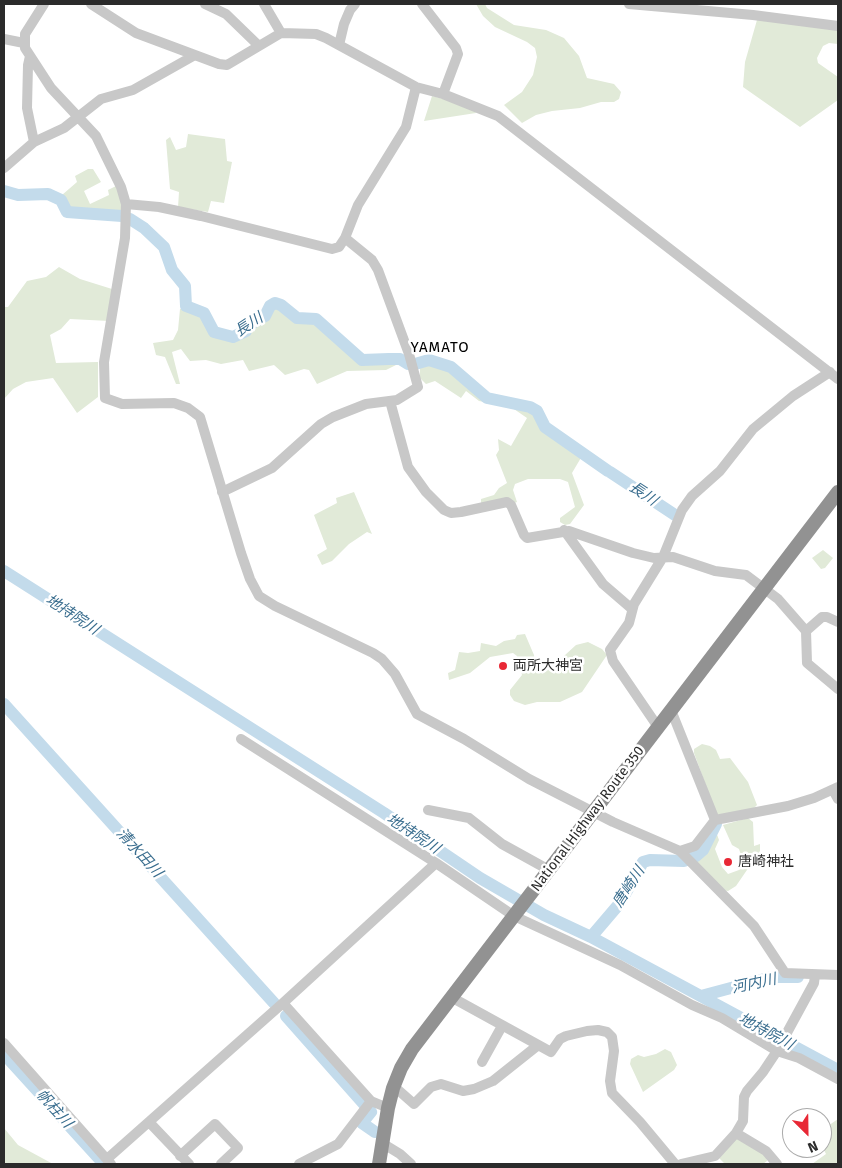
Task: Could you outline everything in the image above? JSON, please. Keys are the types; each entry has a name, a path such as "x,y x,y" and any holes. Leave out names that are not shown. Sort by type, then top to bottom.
{"highway":[{"name":"National Highway Route 350","path":"379,1164 393,1088 401,1068 412,1049 838,492"}],"street":[{"path":"44,4 25,34 24,43 30,56 51,88 96,136 122,187 126,204 125,238 104,362 105,398 122,404 174,403 195,413 203,423 222,492 250,580 259,596 274,606 373,652 389,665 417,714 529,779 685,857 754,926 785,973 814,979 838,975"},
{"path":"91,4 136,33 226,65 281,33 316,34 416,87 443,94 498,116 834,375 793,396 759,423 738,446 720,471 692,496 682,510 663,557 632,609 629,623 610,650 610,655 658,727"},
{"path":"205,4 226,14 258,45"},
{"path":"264,4 281,33"},
{"path":"339,45 344,24 355,4"},
{"path":"422,4 456,48 458,54 443,94"},
{"path":"630,4 753,15 838,26"},
{"path":"4,39 24,43"},
{"path":"4,168 34,142 54,134 101,99 133,90 195,55"},
{"path":"30,56 27,108 34,142"},
{"path":"126,204 159,207 332,249 339,247 345,238 358,205 406,127 416,87"},
{"path":"222,492 272,468 322,424 333,417 366,404 390,401 415,391 418,387 378,270 372,260 345,238"},
{"path":"390,401 408,467 426,492 444,510 451,513 461,512 507,502 524,536 527,538 564,530 633,553 654,558 663,557 681,560 715,571 746,575 765,588 806,631 807,663 838,689"},
{"path":"564,530 603,584 632,609"},
{"path":"806,631 822,617 838,622"},
{"path":"671,710 715,820"},
{"path":"241,739 515,914 620,965 692,1005 722,1018 838,1079"},
{"path":"685,857 715,820 788,806 836,792"},
{"path":"428,810 468,818 502,844 549,870"},
{"path":"4,1043 109,1162 149,1122 283,1003 436,862"},
{"path":"681,1164 715,1156 723,1150 736,1133 743,1121 744,1097 747,1091 763,1072 778,1048 814,979"},
{"path":"451,997 551,1052 560,1040 566,1036 586,1031 598,1030 607,1032 612,1037 614,1051 610,1081 612,1093 646,1129 674,1164"},
{"path":"283,1003 368,1105 388,1108"},
{"path":"482,1062 502,1026"},
{"path":"393,1088 397,1088 414,1104 431,1087 441,1084 464,1091 474,1089 493,1081 537,1046"},
{"path":"299,1164 338,1144 368,1105"},
{"path":"149,1122 189,1164"},
{"path":"180,1156 215,1124 238,1148 221,1164"},
{"path":"736,1133 766,1151 777,1164"},
{"path":"382,1143 400,1154 411,1164"}],"green space":[{"path":"476,4 485,4 487,8 514,25 546,30 564,38 579,56 587,78 614,84 621,92 619,99 614,102 601,102 580,108 552,111 536,115 522,123 504,105 522,92 533,75 537,57 535,48 527,42 495,27 483,16"},
{"path":"757,20 838,29 838,44 829,43 823,46 817,58 818,63 838,77 838,100 800,127 743,87 745,62"},
{"path":"432,96 452,101 476,113 424,121"},
{"path":"188,134 225,139 227,161 232,162 224,203 211,201 208,212 178,207 179,192 170,189 166,140 170,137 176,150 186,147"},
{"path":"88,169 93,169 101,182 84,191 90,204 109,195 108,190 116,186 120,191 123,213 71,210 62,195 77,182 75,176"},
{"path":"59,267 80,279 112,289 109,321 70,319 61,329 50,335 56,363 98,362 98,397 77,413 53,378 26,382 13,389 4,399 4,307 8,307 27,281 46,277"},
{"path":"274,307 279,307 296,321 311,320 335,338 357,361 365,365 393,360 396,365 386,370 347,371 317,384 309,370 304,369 285,375 274,365 249,371 243,360 221,364 206,360 190,361 181,349 172,352 180,384 176,384 165,357 156,355 153,343 173,340 178,330 180,309 188,309 202,315 212,334 228,341 237,339 248,332 250,327 267,317"},
{"path":"430,362 451,370 485,399 531,410 544,430 582,456 572,473 584,505 570,524 565,525 560,522 560,518 575,507 568,482 560,479 528,479 515,484 513,490 517,502 481,506 481,499 494,495 499,488 507,483 496,455 499,450 498,439 511,446 527,418 511,407 479,401 466,391 461,398 435,381 426,384 420,378 420,368 422,364"},
{"path":"354,492 372,534 367,532 349,544 332,561 322,565 317,555 327,549 314,515 337,503 336,498"},
{"path":"823,550 833,558 825,568 821,569 812,558"},
{"path":"525,634 534,655 536,669 541,672 553,666 576,645 588,642 602,649 607,655 582,692 560,702 537,702 525,705 514,701 510,695 510,690 522,675 517,656 513,653 490,657 470,673 449,680 448,673 455,670 459,652 480,651 481,643 496,646 504,641 515,639 517,635"},
{"path":"702,744 716,750 720,759 730,758 748,782 757,805 754,808 720,816 716,813 694,753 694,749"},
{"path":"748,818 753,822 754,846 760,844 760,851 736,886 728,891 722,890 687,855 710,839 715,829 719,840 715,849 722,867 728,874 739,870 738,862 742,858 739,849 732,845 723,825"},
{"path":"665,1049 671,1052 677,1065 674,1070 643,1092 630,1064 631,1059 638,1055 644,1057 656,1054"},
{"path":"838,1119 838,1164 812,1164 820,1158 832,1158 832,1123"},
{"path":"4,1128 18,1145 53,1164 4,1164"},
{"path":"737,1137 766,1154 767,1161 763,1164 725,1164 719,1158"}],"waterway":[{"name":"長川","path":"4,191 18,195 48,194 61,200 67,212 122,216"},
{"name":"長川","path":"130,219 144,228 164,247 172,270 185,286 186,306 204,313 214,332 233,337 246,331 247,326 265,316 270,306 275,303 281,305 297,318 316,319 362,360 400,359 408,364"},
{"name":"長川","path":"415,364 429,360 451,367 487,398 530,407 537,411 545,427 608,471"},
{"name":"長川","path":"610,472 675,515"},
{"name":"地持院川","path":"4,571 384,813 480,878 544,915 591,937 838,1070"},
{"name":"清水田川","path":"4,704 274,1003"},
{"name":"唐崎川","path":"591,937 620,903 643,862 650,860 684,861 696,856 703,850 716,824"},
{"name":"河内川","path":"701,996 772,977 798,977"},
{"name":"清水田川","path":"286,1016 371,1112 362,1123 375,1132"},
{"name":"帆柱川","path":"4,1054 104,1164"}],"place":[{"name":"両所大神宮","path":"503,666"},
{"name":"唐崎神社","path":"728,862"}],"district":[{"name":"YAMATO","path":"440,348"}]}
